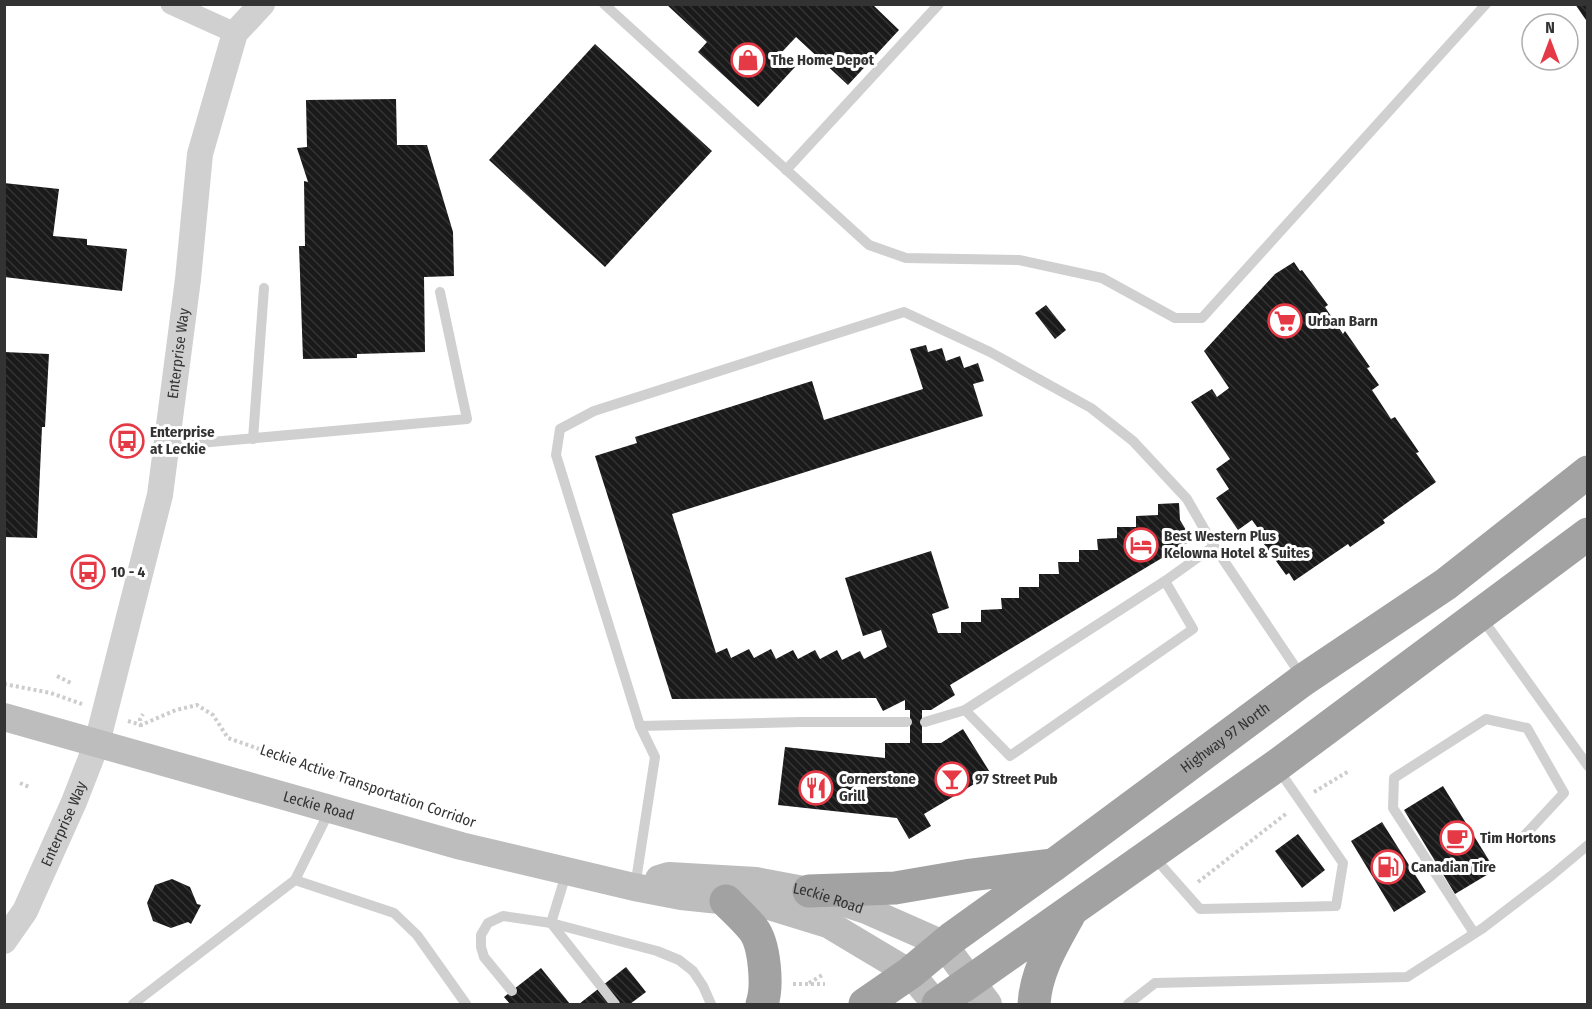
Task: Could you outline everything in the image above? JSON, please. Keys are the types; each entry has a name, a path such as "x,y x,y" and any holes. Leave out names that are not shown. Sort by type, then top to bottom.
{"highway":[{"name":"Highway 97 North","path":"865,1005 910,973 943,944 1304,680 1446,584 1587,472"},
{"path":"937,1005 980,993 1073,909 1276,766 1587,534"},
{"path":"809,891 895,888 1055,864"},
{"path":"726,901 755,931 765,964 765,997 762,1005"},
{"path":"1034,1005 1034,989 1044,959 1073,909"}],"main road":[{"name":"Leckie Road","path":"4,717 461,846 634,887 681,896 766,905 828,924 910,973 937,1005"},
{"name":"Leckie Road","path":"634,887 669,876 756,881 809,891 866,910 943,944 980,993"}],"street":[{"path":"171,4 235,33"},
{"name":"Enterprise Way","path":"4,941 25,911 70,811 96,742 160,495 188,279 200,154 235,33 261,4"}],"lane":[{"path":"604,4 869,245 906,258 1019,260 1102,278 1175,318 1202,318 1486,4"},
{"path":"786,171 939,4"},
{"path":"253,439 264,288"},
{"path":"166,446 468,420 440,292"},
{"path":"634,887 655,758 640,726 556,455 560,429 594,411 904,312 990,352 1091,408 1133,441 1187,499 1214,546 1304,680"},
{"path":"925,722 965,710 1165,581 1214,546"},
{"path":"965,710 1010,756 1193,629 1165,581"},
{"path":"1479,614 1587,766"},
{"path":"1474,933 1393,808 1394,778 1486,719 1527,728 1564,793 1524,836"},
{"path":"640,726 907,722"},
{"path":"1152,854 1200,909 1336,906 1343,863 1276,766"},
{"path":"133,1005 295,880 330,809"},
{"path":"1128,1005 1155,983 1407,976 1474,933 1551,876 1587,845"},
{"path":"551,923 567,871"},
{"path":"295,880 394,913 417,935 466,1005"},
{"path":"512,991 484,957 481,936 488,923 503,916 551,923 657,951 679,960 693,971 703,986 711,1005"},
{"path":"551,923 615,1005"}],"path":[{"path":"57,676 71,683"},
{"name":"Leckie Active Transportation Corridor","path":"4,684 51,693 141,725 176,710 197,705 213,715 228,738 402,799"},
{"path":"135,715 140,718"},
{"path":"1185,892 1325,784 1349,771"},
{"path":"20,783 29,787"},
{"path":"808,984 824,974"},
{"path":"790,984 825,984"}],"building":[{"name":"The Home Depot","path":"666,4 872,4 899,30 848,85 796,37 781,53 795,67 758,107 698,52 707,42"},
{"path":"1575,4 1588,4 1588,23"},
{"path":"595,44 712,151 605,267 489,160"},
{"path":"396,99 397,145 427,145 453,232 454,276 424,277 425,352 357,354 357,358 303,359 299,246 305,246 304,181 308,182 297,148 307,147 306,100"},
{"path":"4,183 59,189 53,236 87,239 87,245 127,249 122,291 4,277"},
{"path":"1294,262 1328,305 1325,307 1343,334 1345,331 1370,367 1367,368 1379,385 1372,390 1391,419 1395,417 1436,482 1383,520 1385,523 1350,547 1348,544 1294,581 1289,573 1286,575 1261,540 1265,538 1252,520 1238,530 1216,498 1229,489 1216,469 1230,459 1191,402 1212,389 1217,397 1229,388 1204,351 1275,274"},
{"path":"1046,305 1066,330 1055,339 1035,313"},
{"name":"Best Western Plus Kelowna Hotel & Suites","path":"926,345 928,352 942,348 946,361 960,356 964,368 978,363 984,381 973,384 983,416 672,514 716,653 727,648 731,658 749,649 754,658 771,649 776,659 793,650 798,659 815,650 820,659 837,650 842,660 860,651 864,659 887,647 881,630 863,636 845,578 931,551 949,608 932,614 938,633 961,633 961,622 981,622 981,610 1002,609 1001,598 1019,598 1019,587 1039,587 1039,574 1059,574 1058,562 1079,562 1079,550 1098,550 1097,539 1117,538 1117,527 1136,527 1136,516 1158,515 1158,504 1179,503 1180,520 1192,540 950,685 955,695 931,710 922,710 922,743 941,743 963,729 991,774 924,814 931,826 909,839 897,818 778,805 785,747 885,758 885,743 910,743 910,710 905,710 905,700 883,711 876,698 672,699 595,456 637,443 635,437 812,381 824,420 923,389 910,349"},
{"path":"4,352 49,354 45,427 42,427 37,538 4,537"},
{"path":"1443,786 1495,870 1455,894 1404,810"},
{"name":"Canadian Tire","path":"1382,822 1426,892 1394,912 1351,841"},
{"path":"1298,834 1325,870 1302,888 1275,851"},
{"path":"172,879 190,887 197,904 201,905 191,924 188,922 171,928 153,921 147,903 155,885"},
{"path":"626,967 646,992 630,1004 579,1004"},
{"path":"541,968 570,1004 510,1004 504,997"}],"place":[{"name":"The Home Depot","path":"748,60"},
{"name":"Urban Barn","path":"1285,321"},
{"name":"Enterprise at Leckie","path":"127,441"},
{"name":"Best Western Plus Kelowna Hotel & Suites","path":"1141,545"},
{"name":"10 - 4","path":"88,572"},
{"name":"97 Street Pub","path":"952,779"},
{"name":"Cornerstone Grill","path":"816,788"},
{"name":"Tim Hortons","path":"1457,838"},
{"name":"Canadian Tire","path":"1388,867"}]}
